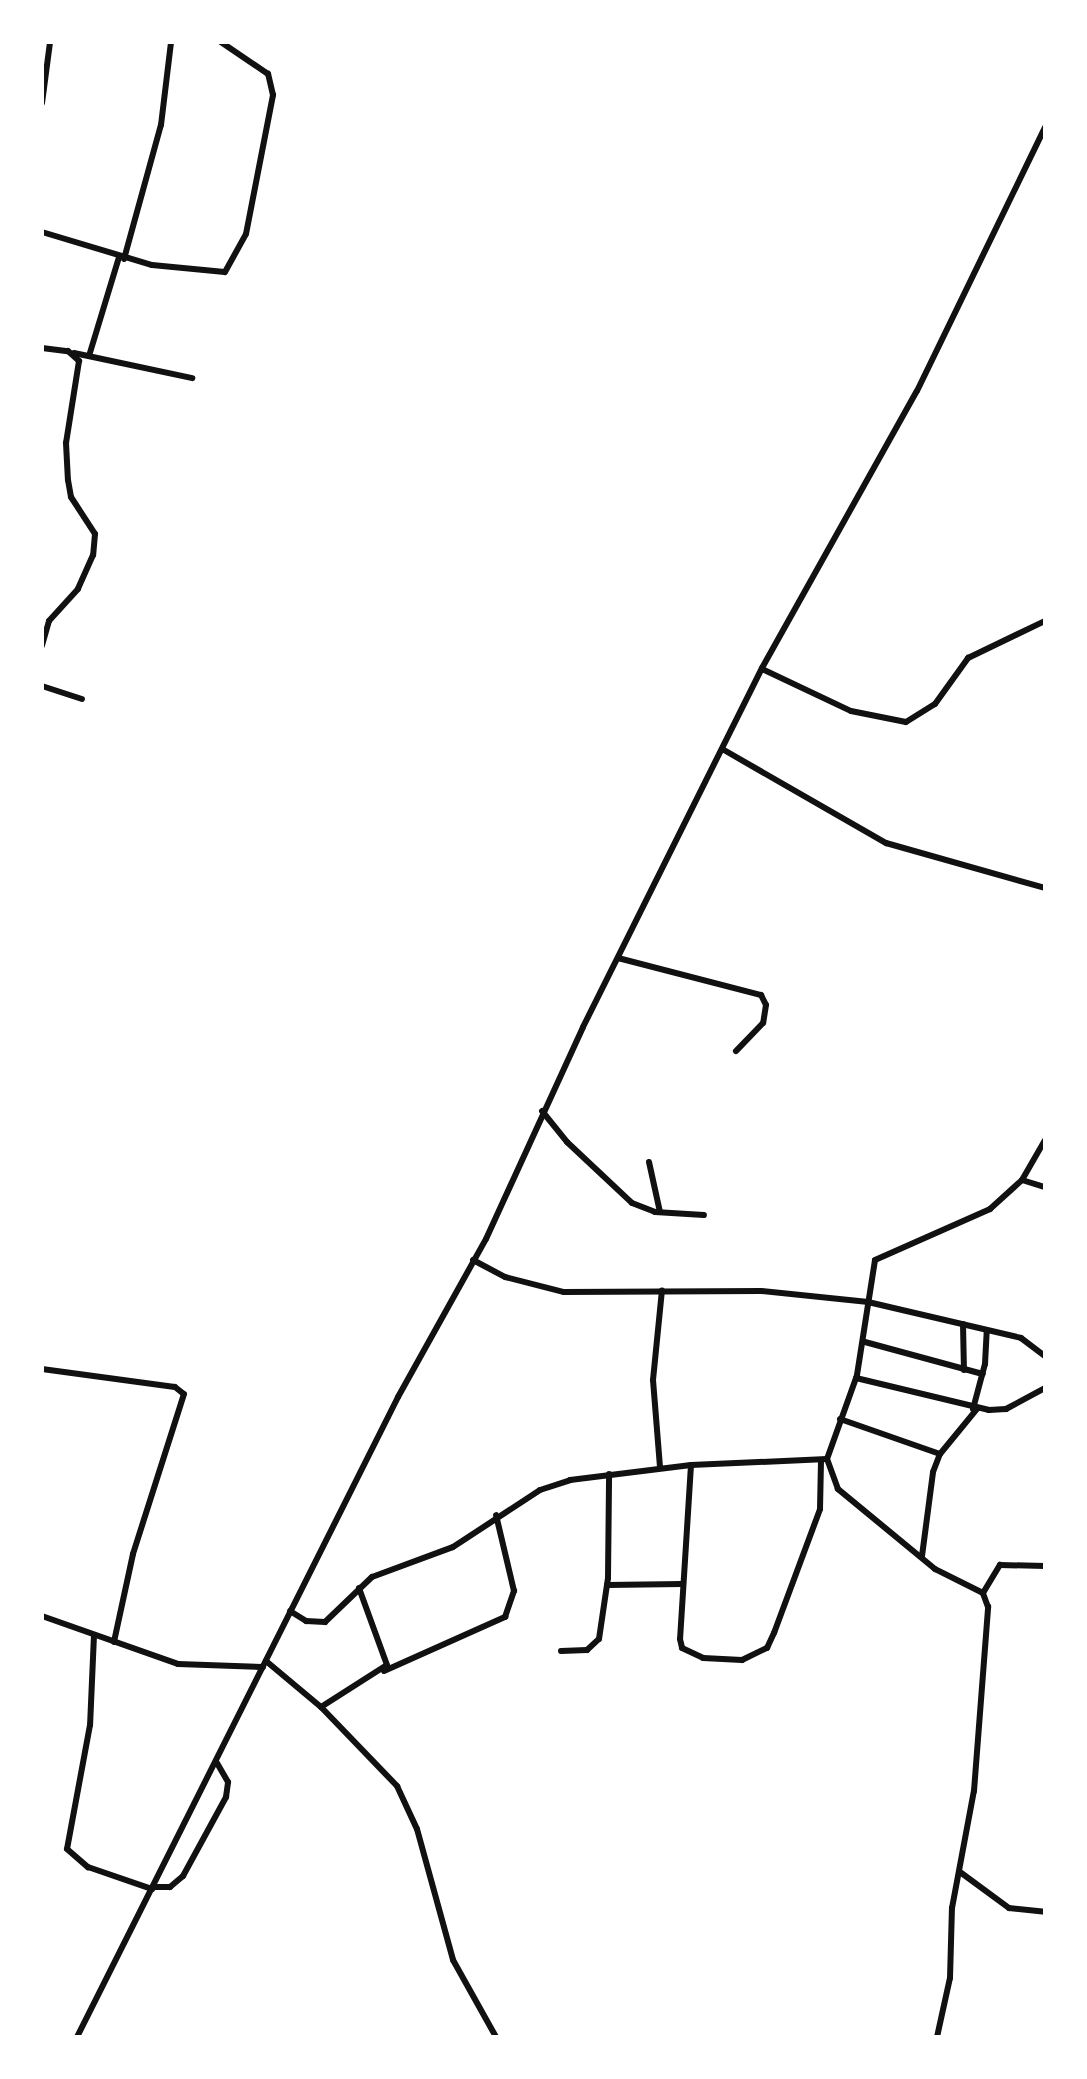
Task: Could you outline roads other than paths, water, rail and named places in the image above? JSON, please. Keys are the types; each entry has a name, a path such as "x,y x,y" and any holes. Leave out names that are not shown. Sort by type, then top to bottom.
{"street":[{"path":"42,103 50,42"},
{"path":"89,356 161,125 171,42"},
{"path":"42,232 122,258 213,275 225,272 236,260 246,234 273,84 268,74 221,42"},
{"path":"77,2037 217,1763 290,1611 473,1260 542,1111 762,669 935,357 1045,127"},
{"path":"42,348 192,378"},
{"path":"42,646 49,621 78,589 95,544 94,528 71,497 68,480 66,443 80,374 74,353"},
{"path":"762,669 851,711 906,722 935,704 968,658 1045,621"},
{"path":"42,686 82,699"},
{"path":"724,750 793,795 886,843 1045,888"},
{"path":"618,958 761,995 766,1005 763,1023 736,1051"},
{"path":"542,1111 606,1182 643,1209 704,1215"},
{"path":"691,1465 682,1584 682,1648 703,1658 742,1660 767,1648 816,1523 824,1460 856,1378 865,1342 875,1260 959,1227 990,1209 1022,1180 1045,1140"},
{"path":"649,1162 660,1212"},
{"path":"1022,1180 1045,1187"},
{"path":"473,1260 505,1277 564,1292 761,1291 868,1302 1021,1338 1045,1356"},
{"path":"660,1467 653,1380 662,1290"},
{"path":"963,1324 964,1370"},
{"path":"922,1556 928,1536 928,1486 940,1454 975,1409 983,1374 987,1331"},
{"path":"865,1342 983,1374"},
{"path":"42,1369 175,1387 184,1394 133,1554 114,1642"},
{"path":"856,1378 975,1409 1006,1409 1045,1388"},
{"path":"840,1419 940,1454"},
{"path":"290,1611 306,1621 325,1622 343,1609 359,1588 381,1573 453,1547 496,1515 552,1485 660,1467 824,1460"},
{"path":"824,1460 838,1489 951,1578 983,1593"},
{"path":"561,1651 596,1645 607,1585 609,1474"},
{"path":"321,1707 384,1671 505,1617 514,1591 496,1515"},
{"path":"937,2037 950,1978 952,1908 960,1872 989,1635 983,1593 1000,1565 1045,1566"},
{"path":"607,1585 682,1584"},
{"path":"359,1588 387,1658 384,1671"},
{"path":"42,1616 178,1664 265,1664 321,1707 375,1761 408,1807 453,1960 496,2037"},
{"path":"94,1635 94,1696 67,1849 88,1867 153,1888 170,1887 183,1876 226,1797 228,1782 217,1763"},
{"path":"960,1872 1009,1908 1045,1912"}]}
